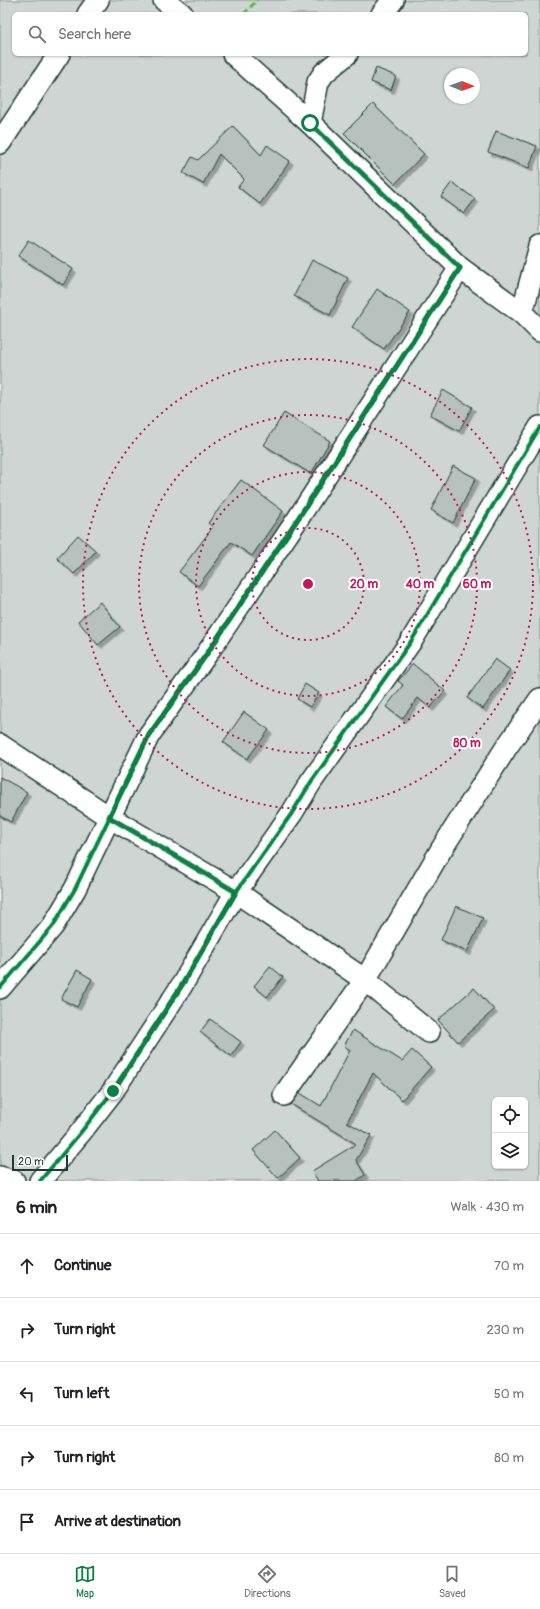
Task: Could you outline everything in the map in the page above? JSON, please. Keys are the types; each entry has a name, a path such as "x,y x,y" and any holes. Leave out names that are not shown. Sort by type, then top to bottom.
{"street":[{"path":"89,12 98,0"},
{"path":"164,0 179,12"},
{"path":"383,12 392,0"},
{"path":"0,143 58,56"},
{"path":"235,56 310,123 460,268 522,313 540,331"},
{"path":"310,123 318,82 324,73 345,56"},
{"path":"522,313 540,246"},
{"path":"0,988 53,926 75,889 149,735 206,655 299,517 460,268"},
{"path":"40,1181 113,1091 182,985 236,892 292,813 311,782 412,640 540,427"},
{"path":"284,1095 365,980 441,850 506,748 540,699"},
{"path":"0,745 109,817 236,892 365,980 429,1032"},
{"path":"0,1177 14,1181"}],"shaded area":[{"path":"0,0 540,0 540,1181 0,1181"}],"building":[{"path":"376,68 396,76 391,90 371,82"},
{"path":"373,104 424,154 395,184 344,133"},
{"path":"233,126 261,155 267,145 290,161 260,204 238,187 244,179 219,154 203,184 183,173 192,157 198,160"},
{"path":"496,131 537,146 529,168 488,152"},
{"path":"452,182 475,199 464,214 441,197"},
{"path":"29,240 73,269 63,285 18,256"},
{"path":"312,260 348,278 330,315 294,296"},
{"path":"377,289 410,312 384,349 352,327"},
{"path":"443,390 472,407 459,431 430,415"},
{"path":"284,413 330,441 311,474 264,445"},
{"path":"453,466 476,478 453,523 431,510"},
{"path":"241,480 283,511 252,556 231,542 198,586 179,572 213,527 208,523"},
{"path":"78,535 96,551 74,574 57,558"},
{"path":"100,602 120,627 98,645 78,621"},
{"path":"495,659 510,670 483,709 467,698"},
{"path":"413,664 445,691 430,708 418,698 402,719 386,707 403,685 398,681"},
{"path":"305,684 319,693 310,707 297,699"},
{"path":"244,712 269,730 247,759 223,742"},
{"path":"0,777 27,792 11,822 0,816"},
{"path":"456,906 483,918 467,952 441,940"},
{"path":"270,966 283,977 267,997 254,986"},
{"path":"77,970 92,979 77,1007 61,999"},
{"path":"474,988 494,1010 458,1042 438,1020"},
{"path":"210,1019 241,1042 231,1056 200,1032"},
{"path":"353,1030 402,1061 412,1050 431,1067 402,1100 373,1073 347,1122 370,1135 372,1134 356,1160 365,1175 356,1181 318,1181 312,1171 356,1144 291,1104 300,1093 321,1106 350,1050 344,1046"},
{"path":"275,1130 300,1158 278,1178 253,1150"}],"marked path":[{"path":"246,12 257,0"}],"cycle path":[{"path":"0,988 53,926 75,889 149,735 206,655 299,517 460,268"},
{"path":"40,1181 113,1091 182,985 236,892 292,813 311,782 412,640 540,427"}],"route":[{"path":"113,1091 182,985 236,892 109,817 149,735 206,655 299,517 460,268 310,123"}]}
